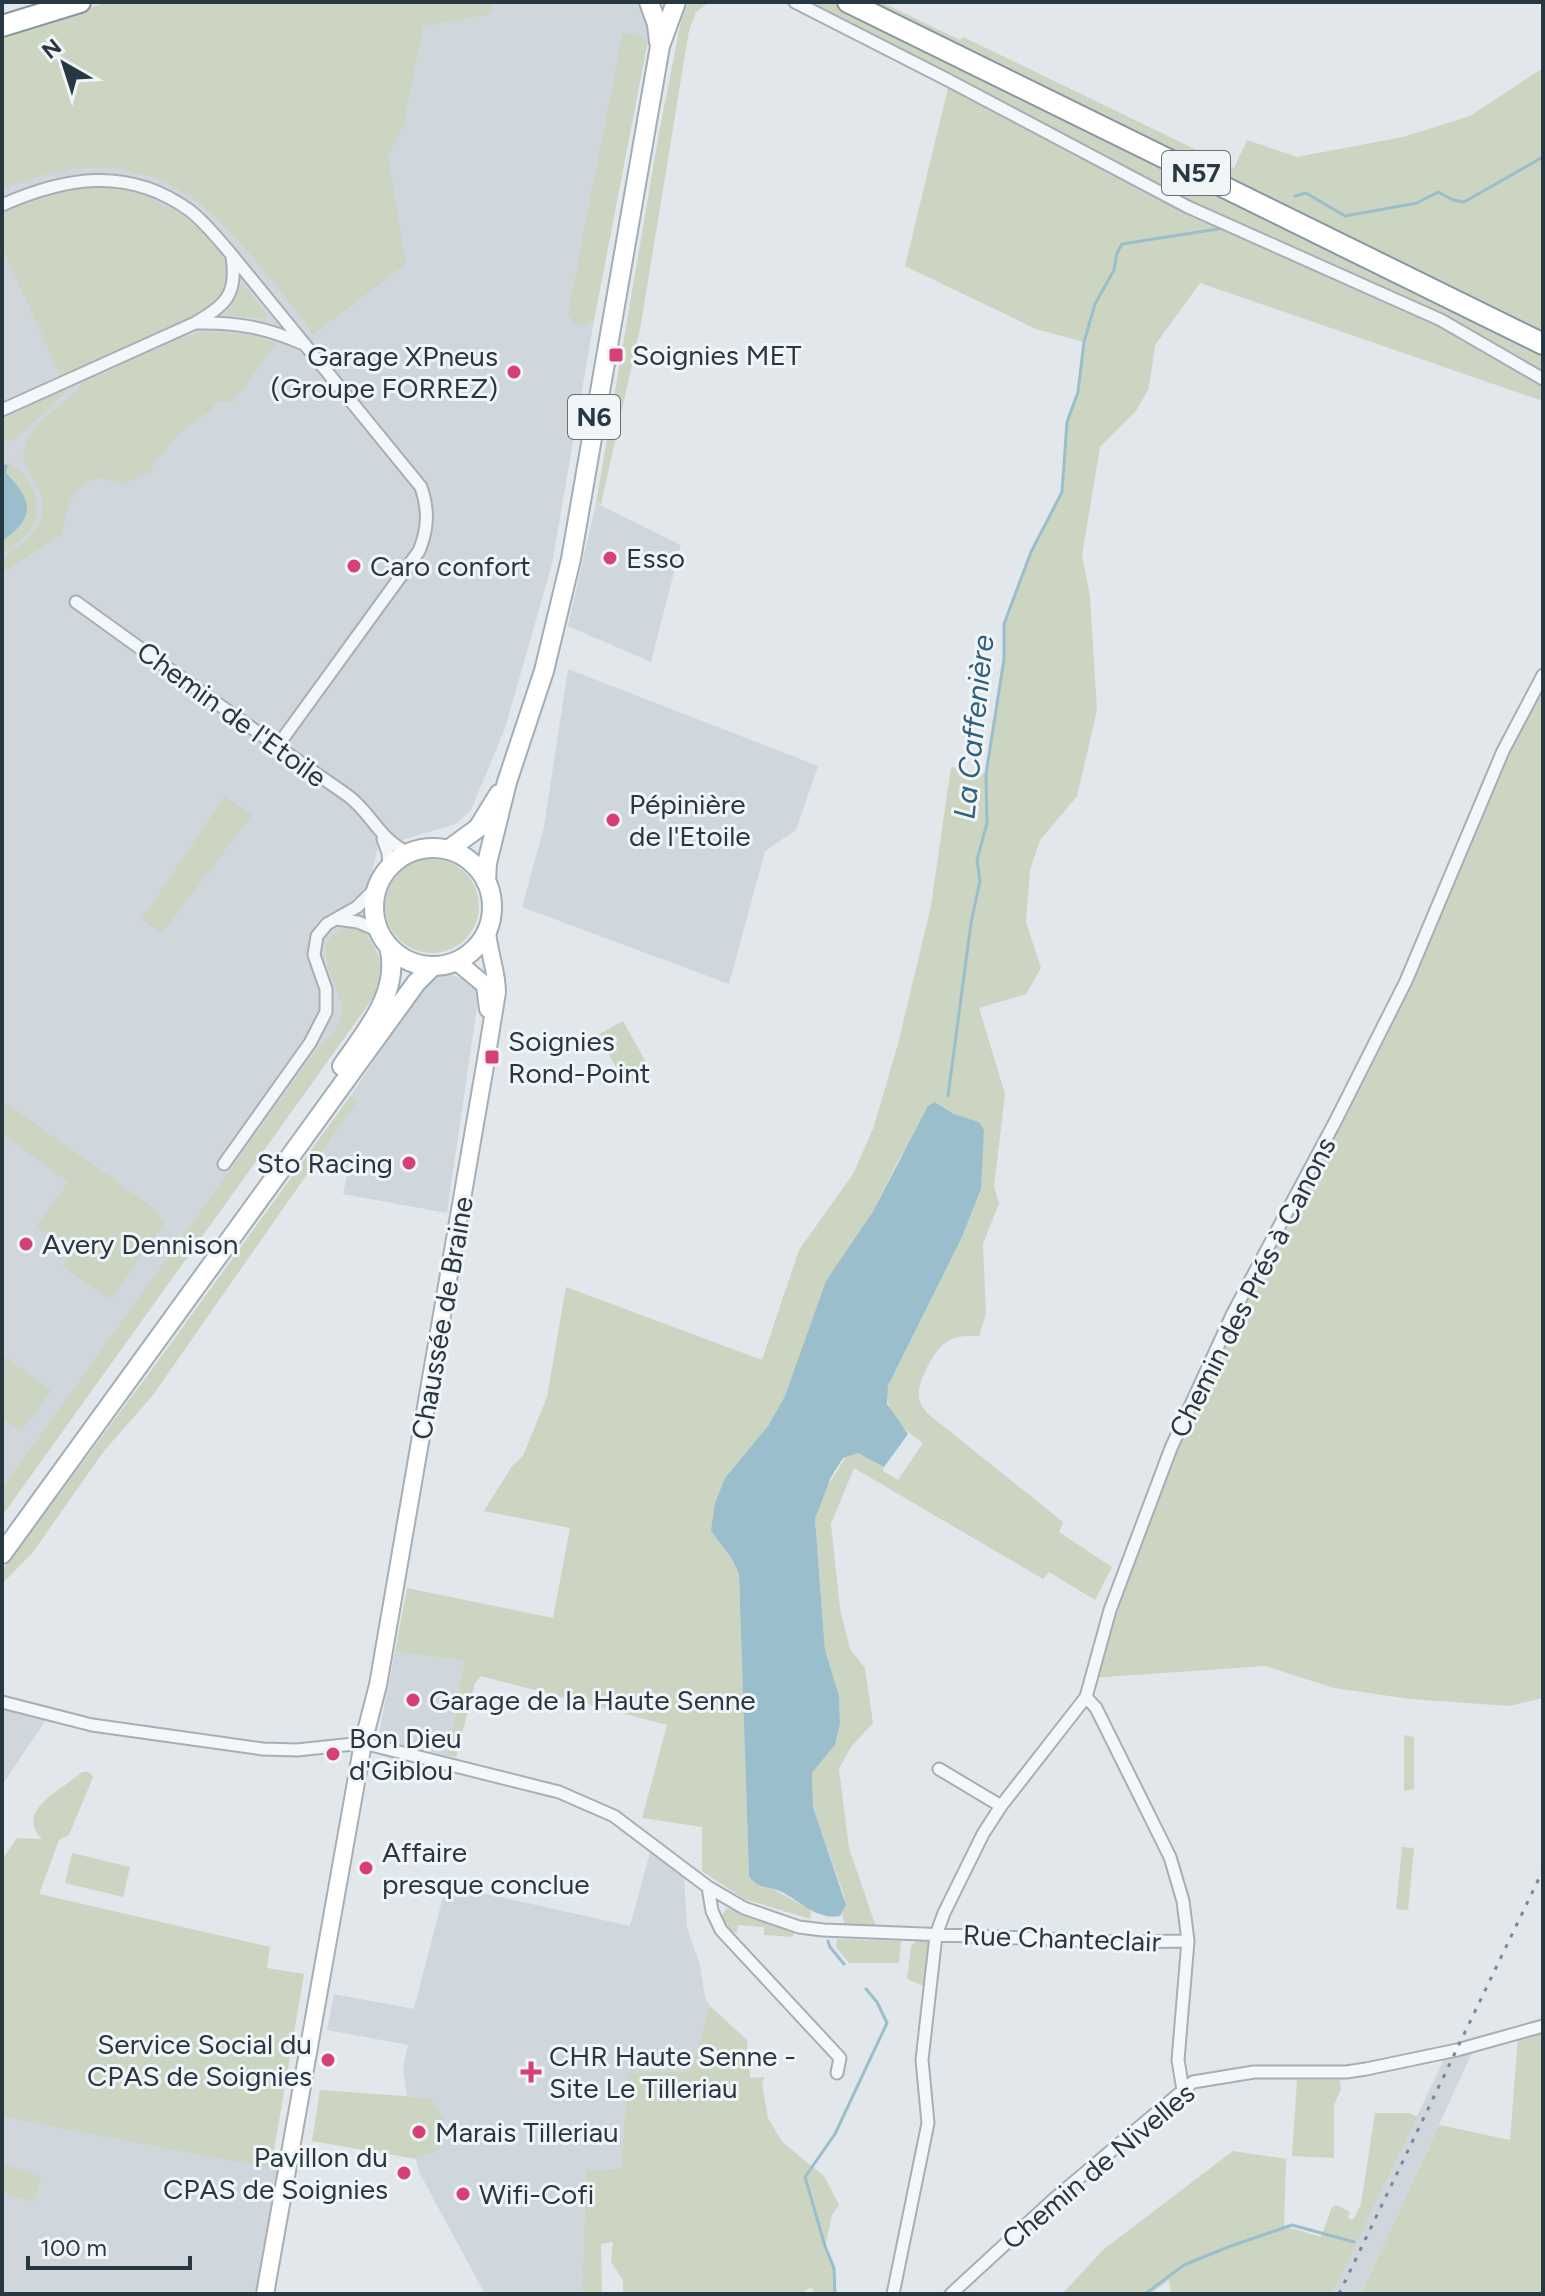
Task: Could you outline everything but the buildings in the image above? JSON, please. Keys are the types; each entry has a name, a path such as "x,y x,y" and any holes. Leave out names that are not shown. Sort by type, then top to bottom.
{"highway":[{"path":"2,26 80,2"},
{"name":"N57","path":"848,2 1543,344"}],"main road":[{"name":"N6","path":"649,2 657,24 660,46"},
{"name":"N6","path":"487,930 492,908 486,882 487,863 507,782 544,671 571,559 660,46 676,2"},
{"name":"N6","path":"448,850 478,828 507,782"},
{"path":"2,1533 375,1018 389,989 394,966 374,909 378,886 389,867 409,853 428,848 448,850 467,858 486,882"},
{"path":"384,939 405,959 433,966 456,961 474,949 487,930"},
{"path":"2,1554 416,983 433,966"}],"street":[{"path":"795,2 1188,207 1441,320 1543,379"},
{"path":"2,205 62,183 112,180 156,192 188,209 231,254 416,479 424,495 427,520 419,551 276,748"},
{"path":"2,410 195,323 218,309 228,298 233,284 231,254"},
{"path":"195,323 229,322 259,327 306,345"},
{"name":"Chemin de l'Etoile","path":"76,602 276,748 351,798 381,834 395,847 409,853"},
{"name":"Chemin des Prés à Canons","path":"893,2294 928,2123 922,2060 936,1935 983,1834 1001,1806 1086,1697 1110,1610 1171,1448 1233,1313 1406,981 1503,751 1543,675"},
{"name":"Chemin de l'Etoile","path":"381,834 389,867"},
{"path":"224,1164 323,1020 328,1002 317,967 314,944 321,931 357,907 378,886"},
{"path":"336,919 358,922 384,939"},
{"name":"Chaussée de Braine","path":"265,2294 363,1743 381,1669 497,992 487,930"},
{"name":"Chaussée de Braine","path":"371,1705 371,1681 488,1013 485,985 456,961"},
{"path":"1086,1697 1096,1708 1170,1857 1183,1901 1188,1941 1178,2060 1183,2090"},
{"name":"Rue Chanteclair","path":"2,1702 92,1725 263,1749 297,1750 363,1743 580,1800 630,1827 708,1887 744,1908 799,1927 1120,1942 1188,1941"},
{"path":"939,1769 1001,1806"},
{"path":"708,1887 712,1911 721,1930 840,2058 837,2073"},
{"name":"Chemin de Nivelles","path":"951,2294 1054,2199 1193,2082 1254,2072 1366,2069 1457,2050 1543,2026"}],"shaded area":[{"path":"108,2 637,2 645,10 648,40 594,320 552,564 505,728 471,810 456,824 378,847 368,888 370,938 360,928 325,948 325,959 340,994 341,1020 315,1051 2,1488 2,35"},
{"path":"596,503 681,545 651,662 568,626"},
{"name":"Pépinière de l'Etoile","path":"568,669 818,766 796,830 765,851 729,984 522,907 544,827"},
{"path":"445,973 464,979 479,993 447,1213 343,1194 347,1175 312,1168 358,1101 351,1095 428,981"},
{"path":"395,1652 464,1661 448,1756 378,1739"},
{"path":"2,1706 48,1717 2,1785"},
{"name":"CHR Haute Senne - Site Le Tilleriau","path":"651,1849 684,1877 687,1928 710,2006 690,2071 628,2074 621,2168 586,2171 582,2294 485,2294 419,2172 416,2159 438,2151 431,2098 407,2096 403,2068 408,2045 327,2030 334,1994 414,2009 446,1885 630,1926"},
{"path":"1478,2040 1361,2294 1332,2294 1450,2047"},
{"path":"2,2117 281,2169 260,2294 2,2294"}],"green space":[{"path":"108,2 493,2 491,14 423,26 404,123 388,156 406,264 312,335 304,320 224,226 188,195 163,182 111,168 84,168 30,179 2,190 2,35"},
{"path":"690,2 709,2 696,12 689,30 641,324 601,504 596,503 659,133 683,11"},
{"path":"805,2 831,2 1166,172 1543,353 1543,374 1190,203"},
{"path":"868,2 881,2 960,40 963,37 1234,168 1247,140 1297,157 1403,137 1470,116 1543,68 1543,332 1179,156"},
{"path":"623,32 648,40 594,320 584,325 574,324 568,314"},
{"path":"949,84 1187,209 1437,322 1543,382 1543,401 1200,283 1155,345 1149,388 1136,411 1100,447 1082,555 1090,597 1097,710 1077,796 1040,840 1030,870 1026,922 1041,968 1026,994 979,1008 1005,1094 994,1187 999,1203 983,1244 986,1314 979,1336 955,1338 938,1351 924,1374 919,1396 927,1413 1063,1522 1059,1532 1112,1567 1095,1600 1049,1572 1043,1579 854,1468 831,1524 840,1609 850,1649 865,1668 873,1723 851,1747 839,1769 849,1848 876,1927 844,1924 842,1912 845,1899 813,1807 812,1773 835,1745 840,1724 839,1696 825,1650 815,1519 823,1493 847,1455 858,1453 884,1467 883,1471 898,1480 923,1443 896,1419 887,1396 888,1386 962,1237 981,1189 979,1122 954,1114 936,1102 899,1159 802,1352 785,1396 768,1426 725,1478 711,1531 739,1574 749,1876 811,1910 810,1919 744,1899 702,1871 702,1827 642,1818 667,1725 481,1676 475,1683 456,1757 448,1756 464,1661 395,1652 407,1588 553,1618 570,1528 484,1511 512,1466 523,1456 547,1397 566,1287 762,1360 799,1250 853,1174 873,1129 898,1044 931,906 951,767 986,774 1004,659 1004,624 1031,552 1062,492 1067,422 1078,392 1084,342 1036,329 905,266"},
{"path":"75,187 129,191 168,207 201,230 214,244 224,259 228,275 225,294 211,310 62,379 2,247 2,213 44,194"},
{"path":"242,283 266,314 268,319 224,315"},
{"path":"206,332 254,335 276,344 232,403 218,401 209,412 178,434 150,468 152,472 121,485 107,479 85,482 72,498 63,534 2,573 2,558 32,534 42,516 40,493 23,455 33,430 76,392 80,384 179,338"},
{"path":"66,389 17,438 2,443 2,419"},
{"path":"2,461 12,465 27,479 36,508 31,528 2,554"},
{"path":"1543,686 1543,1698 1509,1706 1410,1699 1334,1688 1265,1666 1090,1678 1174,1449 1240,1308 1408,984 1509,750"},
{"path":"225,796 252,815 162,933 141,920"},
{"path":"432,859 450,863 465,873 475,888 479,906 475,924 465,939 450,949 432,953 414,949 399,939 389,924 385,906 389,888 399,873 414,863"},
{"path":"348,928 360,928 377,952 381,970 373,998 2,1516 2,1488 315,1051 337,1026 341,1009 329,969 326,945 333,935"},
{"path":"623,1021 651,1071 626,1085 598,1035"},
{"path":"351,1095 358,1101 153,1395 104,1451 33,1552 2,1584 2,1570"},
{"path":"2,1100 155,1209 164,1223 110,1300 62,1266 71,1253 36,1227 68,1182 2,1134"},
{"path":"2,1355 51,1390 22,1431 2,1419"},
{"path":"1404,1735 1414,1737 1414,1789 1404,1791"},
{"path":"82,1772 89,1772 93,1777 69,1835 59,1840 39,1894 270,1947 267,1968 304,1974 271,2168 2,2117 2,1860 17,1838 42,1839 35,1829 37,1810 53,1793"},
{"path":"1402,1847 1414,1848 1408,1910 1396,1909"},
{"path":"72,1853 130,1867 123,1897 65,1883"},
{"path":"727,1908 794,1931 793,1937 764,1935 764,1927 738,1925 737,1932 730,1933 721,1917"},
{"path":"837,1939 901,1941 899,1963 849,1963 836,1947"},
{"path":"919,1939 932,1940 926,1987 907,1979 911,1946"},
{"path":"710,2006 747,2040 750,2078 764,2077 762,2084 768,2118 782,2142 824,2176 839,2205 832,2215 825,2246 834,2266 835,2294 816,2294 811,2287 800,2294 623,2294 623,2280 611,2262 613,2242 601,2244 602,2294 582,2294 586,2171 621,2168 628,2073 690,2071"},
{"path":"1543,2030 1543,2294 1361,2294 1439,2125 1510,2140 1518,2037"},
{"path":"1297,2080 1340,2080 1341,2089 1334,2105 1334,2158 1292,2156"},
{"path":"320,2090 431,2098 444,2120 438,2151 416,2159 312,2141"},
{"path":"1375,2113 1410,2113 1417,2117 1332,2294 1171,2294 1169,2280 1150,2294 1062,2294 1104,2249 1233,2151 1286,2159 1284,2226 1321,2237 1332,2207 1336,2205 1350,2212 1348,2218 1353,2220 1361,2204"},
{"path":"2,2163 42,2177 33,2202 2,2192"}],"water":[{"path":"2,464 8,465 6,473 22,492 27,509 21,525 2,541"},
{"path":"935,1102 954,1114 979,1122 984,1130 981,1189 962,1237 888,1386 887,1404 908,1434 884,1467 858,1453 843,1458 831,1477 815,1519 825,1650 839,1696 840,1724 835,1745 812,1773 813,1807 846,1905 840,1916 832,1917 817,1913 782,1892 760,1885 749,1876 739,1574 711,1531 715,1503 725,1478 768,1426 785,1396 826,1281 872,1213 928,1106"}],"waterway":[{"name":"La Caffenière","path":"1295,196 1306,193 1345,216 1417,203 1438,192 1464,202 1543,157"},
{"name":"La Caffenière","path":"948,1096 971,923 980,881 977,860 987,823 986,774 1004,659 1004,624 1031,552 1062,492 1067,422 1078,392 1084,342 1095,304 1114,270 1122,244 1224,228"},
{"path":"828,1941 844,1964"},
{"path":"835,2294 834,2268 805,2177 835,2134 887,2023 877,2002 866,1989"},
{"path":"1145,2294 1184,2265 1292,2225 1354,2242"}],"railway":[{"path":"1339,2294 1543,1870"}],"place":[{"name":"Soignies MET","path":"616,355"},
{"name":"Garage XPneus (Groupe FORREZ)","path":"514,372"},
{"name":"Esso","path":"610,558"},
{"name":"Caro confort","path":"354,566"},
{"name":"Pépinière de l'Etoile","path":"613,820"},
{"name":"Soignies Rond-Point","path":"492,1057"},
{"name":"Sto Racing","path":"409,1163"},
{"name":"Avery Dennison","path":"26,1244"},
{"name":"Garage de la Haute Senne","path":"413,1700"},
{"name":"Bon Dieu d'Giblou","path":"333,1754"},
{"name":"Affaire presque conclue","path":"366,1868"},
{"name":"Service Social du CPAS de Soignies","path":"328,2060"},
{"name":"CHR Haute Senne - Site Le Tilleriau","path":"531,2072"},
{"name":"Marais Tilleriau","path":"419,2132"},
{"name":"Pavillon du CPAS de Soignies","path":"404,2173"},
{"name":"Wifi-Cofi","path":"463,2194"}]}
